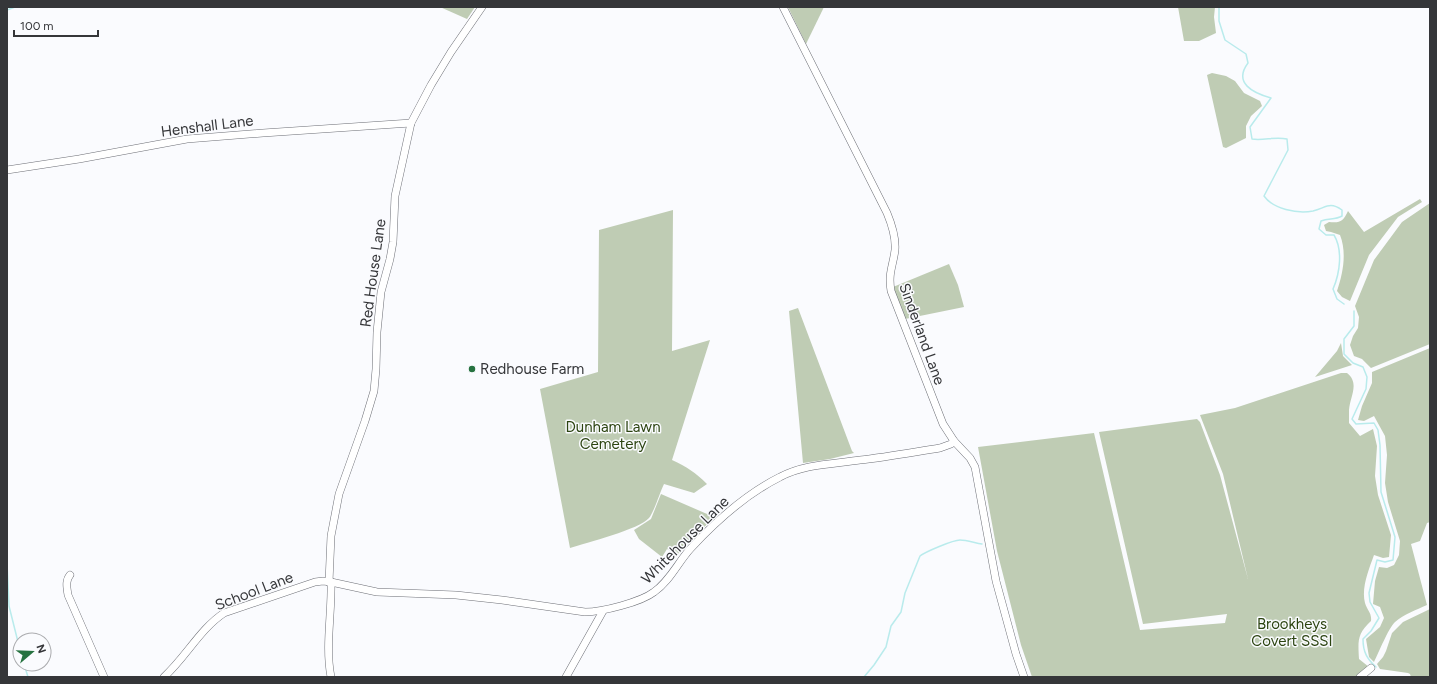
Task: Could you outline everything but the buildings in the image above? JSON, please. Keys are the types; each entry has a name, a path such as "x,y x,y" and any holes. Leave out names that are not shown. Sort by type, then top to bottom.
{"street":[{"name":"Red House Lane","path":"332,677 329,668 331,536 339,494 374,391 381,292 392,248 395,196 412,123 431,85 451,52 482,7"},
{"name":"Sinderland Lane","path":"783,7 890,220 895,241 889,277 891,291 946,431 970,458 976,473 996,581 1016,654 1024,677"},
{"name":"Henshall Lane","path":"7,170 187,139 263,132 412,123"},
{"name":"Whitehouse Lane","path":"330,582 378,592 456,595 585,612 603,611 652,594 665,582 691,548 734,507 751,494 780,477 805,468 940,448 954,441"},
{"path":"70,575 67,578 66,586 68,595 104,677"},
{"name":"School Lane","path":"164,677 172,670 213,621 224,613 314,582 330,582"},
{"path":"566,677 603,611"},
{"path":"1360,677 1371,668"}],"green space":[{"path":"440,7 475,7 467,19"},
{"path":"788,7 824,7 806,44"},
{"path":"1178,7 1215,7 1214,17 1216,33 1199,41 1184,41"},
{"path":"1212,73 1226,76 1235,81 1244,93 1260,101 1262,106 1251,116 1246,126 1246,138 1226,148 1223,147 1207,75"},
{"path":"1420,199 1422,202 1398,217 1369,255 1350,301 1342,297 1337,291 1344,256 1342,242 1340,235 1326,231 1324,225 1329,222 1341,221 1348,211 1364,232"},
{"path":"1430,203 1430,344 1371,368 1362,359 1354,356 1350,345 1358,328 1359,317 1355,306 1374,260 1402,222"},
{"name":"Dunham Lawn Cemetery","path":"673,210 672,351 710,340 672,460 691,470 707,484 694,493 664,484 651,515 644,522 624,531 570,548 540,389 598,372 599,230"},
{"path":"949,264 958,285 964,307 905,319 893,287"},
{"path":"798,308 854,453 830,459 803,463 789,311"},
{"path":"1341,343 1343,356 1352,365 1315,377 1337,351"},
{"path":"1430,348 1430,522 1427,523 1420,541 1411,544 1427,605 1406,614 1392,625 1374,662 1369,657 1366,639 1380,627 1384,618 1380,607 1373,604 1375,581 1379,567 1387,568 1394,565 1399,555 1400,541 1388,502 1385,483 1387,455 1385,436 1374,416 1364,421 1358,420 1362,406 1372,383 1372,372"},
{"name":"Brookheys Covert SSSI","path":"1341,373 1347,373 1351,377 1354,386 1349,410 1349,423 1360,436 1373,429 1377,446 1375,476 1378,495 1391,535 1389,557 1383,558 1374,555 1368,572 1364,591 1365,603 1370,614 1371,621 1363,630 1359,638 1359,659 1369,667 1357,677 1032,677 1021,645 997,551 978,447 1094,433 1140,630 1225,623 1227,614 1143,624 1099,432 1197,419 1200,422 1220,475 1248,579 1223,474 1200,415 1235,408"},
{"path":"661,494 714,517 677,555 667,549 662,557 639,539 634,530 651,519"},
{"path":"1430,609 1430,677 1411,677 1408,673 1380,669 1377,664 1386,651 1392,633 1403,622"}],"waterway":[{"path":"7,10 15,7"},
{"path":"1219,7 1219,21 1225,40 1246,54 1248,63 1244,70 1244,82 1252,90 1271,98 1250,127 1252,139 1287,139 1288,150 1264,196 1273,204 1286,210 1307,212 1328,206 1338,207 1342,210 1342,216 1321,221 1319,229 1326,235 1334,235 1337,241 1340,262 1333,289 1337,299 1344,304"},
{"path":"1354,311 1354,326 1344,339 1344,354 1353,363 1363,367 1367,377 1366,389 1352,419 1356,424 1374,423 1378,430 1380,445 1381,492 1395,537 1393,560 1385,562 1377,560 1369,593 1370,602 1379,618 1371,631 1363,639 1363,644 1366,655 1376,667"},
{"path":"864,677 886,647 891,626 901,612 905,593 920,556 939,546 960,540 982,544"},
{"path":"7,563 9,606 16,632"},
{"path":"26,672 28,677"}],"place":[{"name":"Redhouse Farm","path":"472,369"}]}
